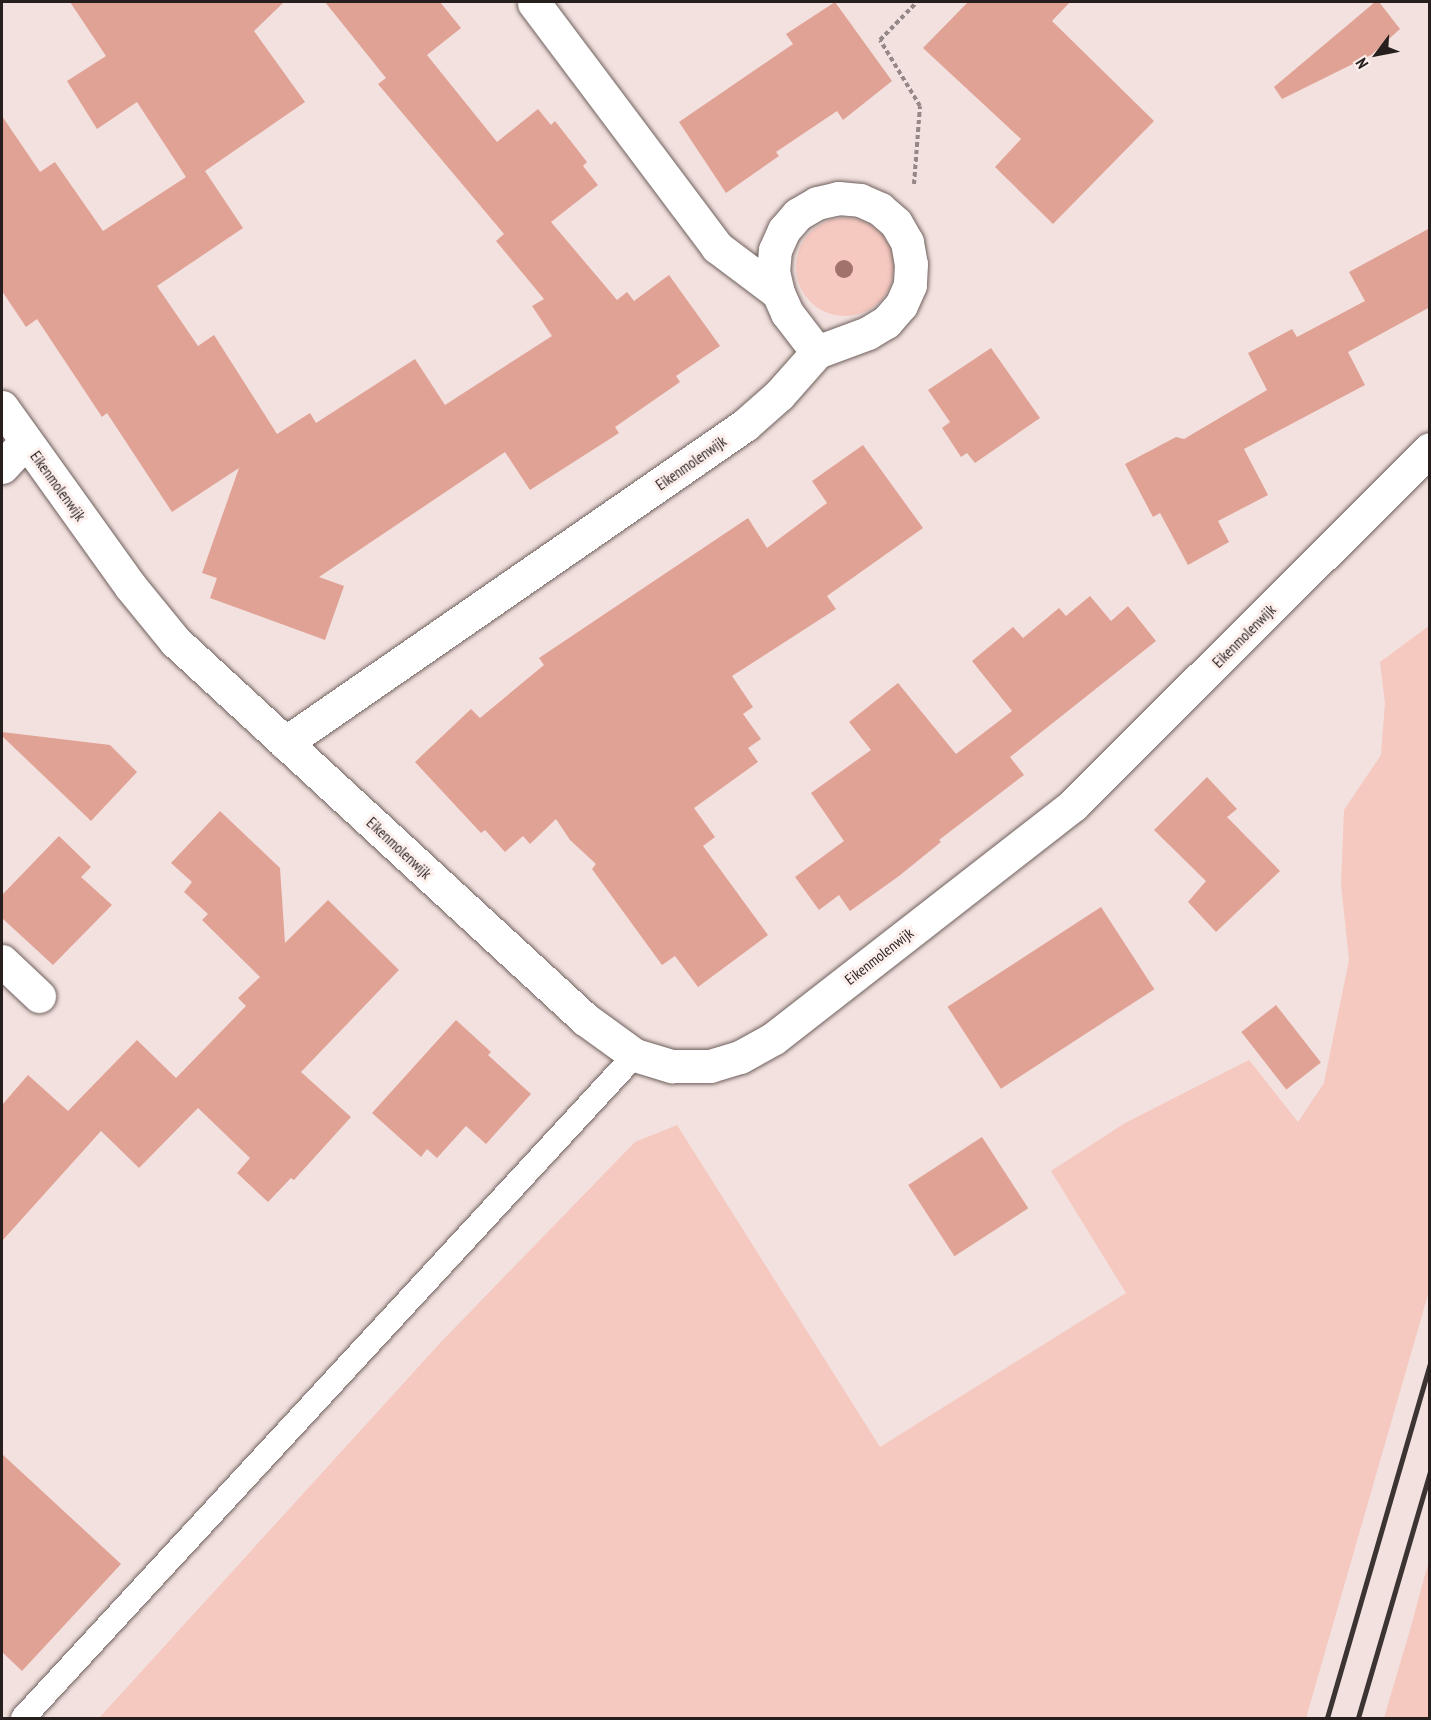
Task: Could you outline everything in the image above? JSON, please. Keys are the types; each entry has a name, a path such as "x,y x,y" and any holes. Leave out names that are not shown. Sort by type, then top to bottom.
{"street":[{"name":"Eikenmolenwijk","path":"534,3 717,248 778,293"},
{"name":"Eikenmolenwijk","path":"285,743 745,425 779,395 817,352 868,333 886,322 901,305 910,285 911,264 907,242 896,223 880,209 860,200 838,198 817,203 798,214 784,230 775,250 773,272 778,293 788,313 817,352"},
{"name":"Eikenmolenwijk","path":"2,407 131,587 175,641 585,1019 635,1055 672,1065 710,1066 740,1057 774,1038 1073,805 1430,449"},
{"name":"Eikenmolenwijk","path":"2,467 26,441"},
{"path":"2,961 39,996"}],"lane":[{"path":"23,1719 635,1055"}],"path":[{"path":"896,223 915,183 920,106 880,40 917,2"}],"shaded area":[{"path":"845,218 864,222 880,232 890,248 894,267 890,286 880,302 864,312 845,316 826,312 810,302 800,286 796,267 800,248 810,232 826,222"},
{"path":"1429,626 1429,1291 1306,1718 99,1718 441,1342 635,1142 677,1125 880,1447 1126,1293 1051,1171 1125,1123 1249,1060 1298,1122 1324,1083 1349,960 1341,884 1344,810 1381,755 1385,703 1380,662"},
{"path":"1429,1560 1429,1718 1384,1718 1410,1630"}],"building":[{"path":"70,2 284,2 254,31 305,102 205,171 243,228 157,286 198,346 214,335 277,434 310,413 316,423 415,359 445,405 552,336 532,306 544,299 496,241 504,234 378,84 386,78 325,2 440,2 461,28 427,55 497,142 538,109 551,125 555,121 587,162 583,166 598,185 551,222 617,300 627,292 634,301 669,275 720,346 676,376 680,382 615,427 619,433 530,490 505,452 319,577 344,586 325,640 210,598 217,578 202,573 239,468 172,512 107,413 102,417 37,319 26,327 2,291 2,116 40,172 55,162 103,231 186,177 137,102 97,129 67,81 106,56"},
{"path":"835,2 892,81 843,120 837,111 776,152 779,156 726,193 679,122 793,44 786,34"},
{"path":"968,2 1070,2 1052,21 1154,121 1053,224 995,167 1021,139 923,48"},
{"path":"1375,2 1379,2 1400,29 1371,55 1282,99 1274,87"},
{"path":"1430,228 1430,307 1348,352 1365,385 1244,449 1268,495 1218,521 1229,542 1188,565 1160,513 1153,517 1125,464 1176,437 1184,439 1267,390 1248,353 1292,329 1297,337 1365,301 1349,272"},
{"path":"991,348 1040,418 975,463 967,453 961,457 942,428 950,422 928,390"},
{"path":"863,445 923,528 827,596 836,609 732,676 753,707 743,714 761,739 748,748 758,762 694,808 715,837 703,846 768,935 698,987 675,956 662,965 592,869 596,864 570,840 556,819 530,844 523,836 505,852 485,830 481,833 415,762 471,709 480,718 544,665 539,658 748,518 767,548 827,503 812,481"},
{"path":"1090,596 1111,621 1128,606 1156,641 1010,757 1024,775 939,840 941,842 899,876 850,911 839,895 819,910 795,877 844,841 811,793 871,750 849,722 898,683 956,754 1012,711 972,661 1013,627 1023,638 1059,608 1066,616"},
{"path":"2,732 110,745 137,772 91,821 2,736"},
{"path":"1207,777 1237,809 1227,817 1280,871 1216,932 1188,902 1206,881 1154,830"},
{"path":"220,811 280,868 285,943 328,900 399,970 301,1072 351,1117 294,1180 291,1178 268,1202 237,1173 250,1158 198,1108 139,1168 101,1131 2,1241 2,1105 28,1075 68,1111 137,1040 176,1078 246,1006 238,998 260,977 202,920 208,914 184,892 192,882 171,863"},
{"path":"59,836 91,867 81,877 112,905 53,965 2,918 2,895"},
{"path":"1101,907 1154,989 1001,1089 948,1007"},
{"path":"1276,1005 1321,1063 1286,1090 1241,1032"},
{"path":"456,1020 491,1052 488,1055 531,1094 486,1144 466,1126 437,1158 427,1149 421,1157 372,1113"},
{"path":"982,1137 1028,1208 954,1256 908,1185"},
{"path":"2,1454 121,1564 22,1671 2,1652"}],"railway":[{"path":"1327,1718 1430,1364"},
{"path":"1358,1718 1430,1471"}]}
